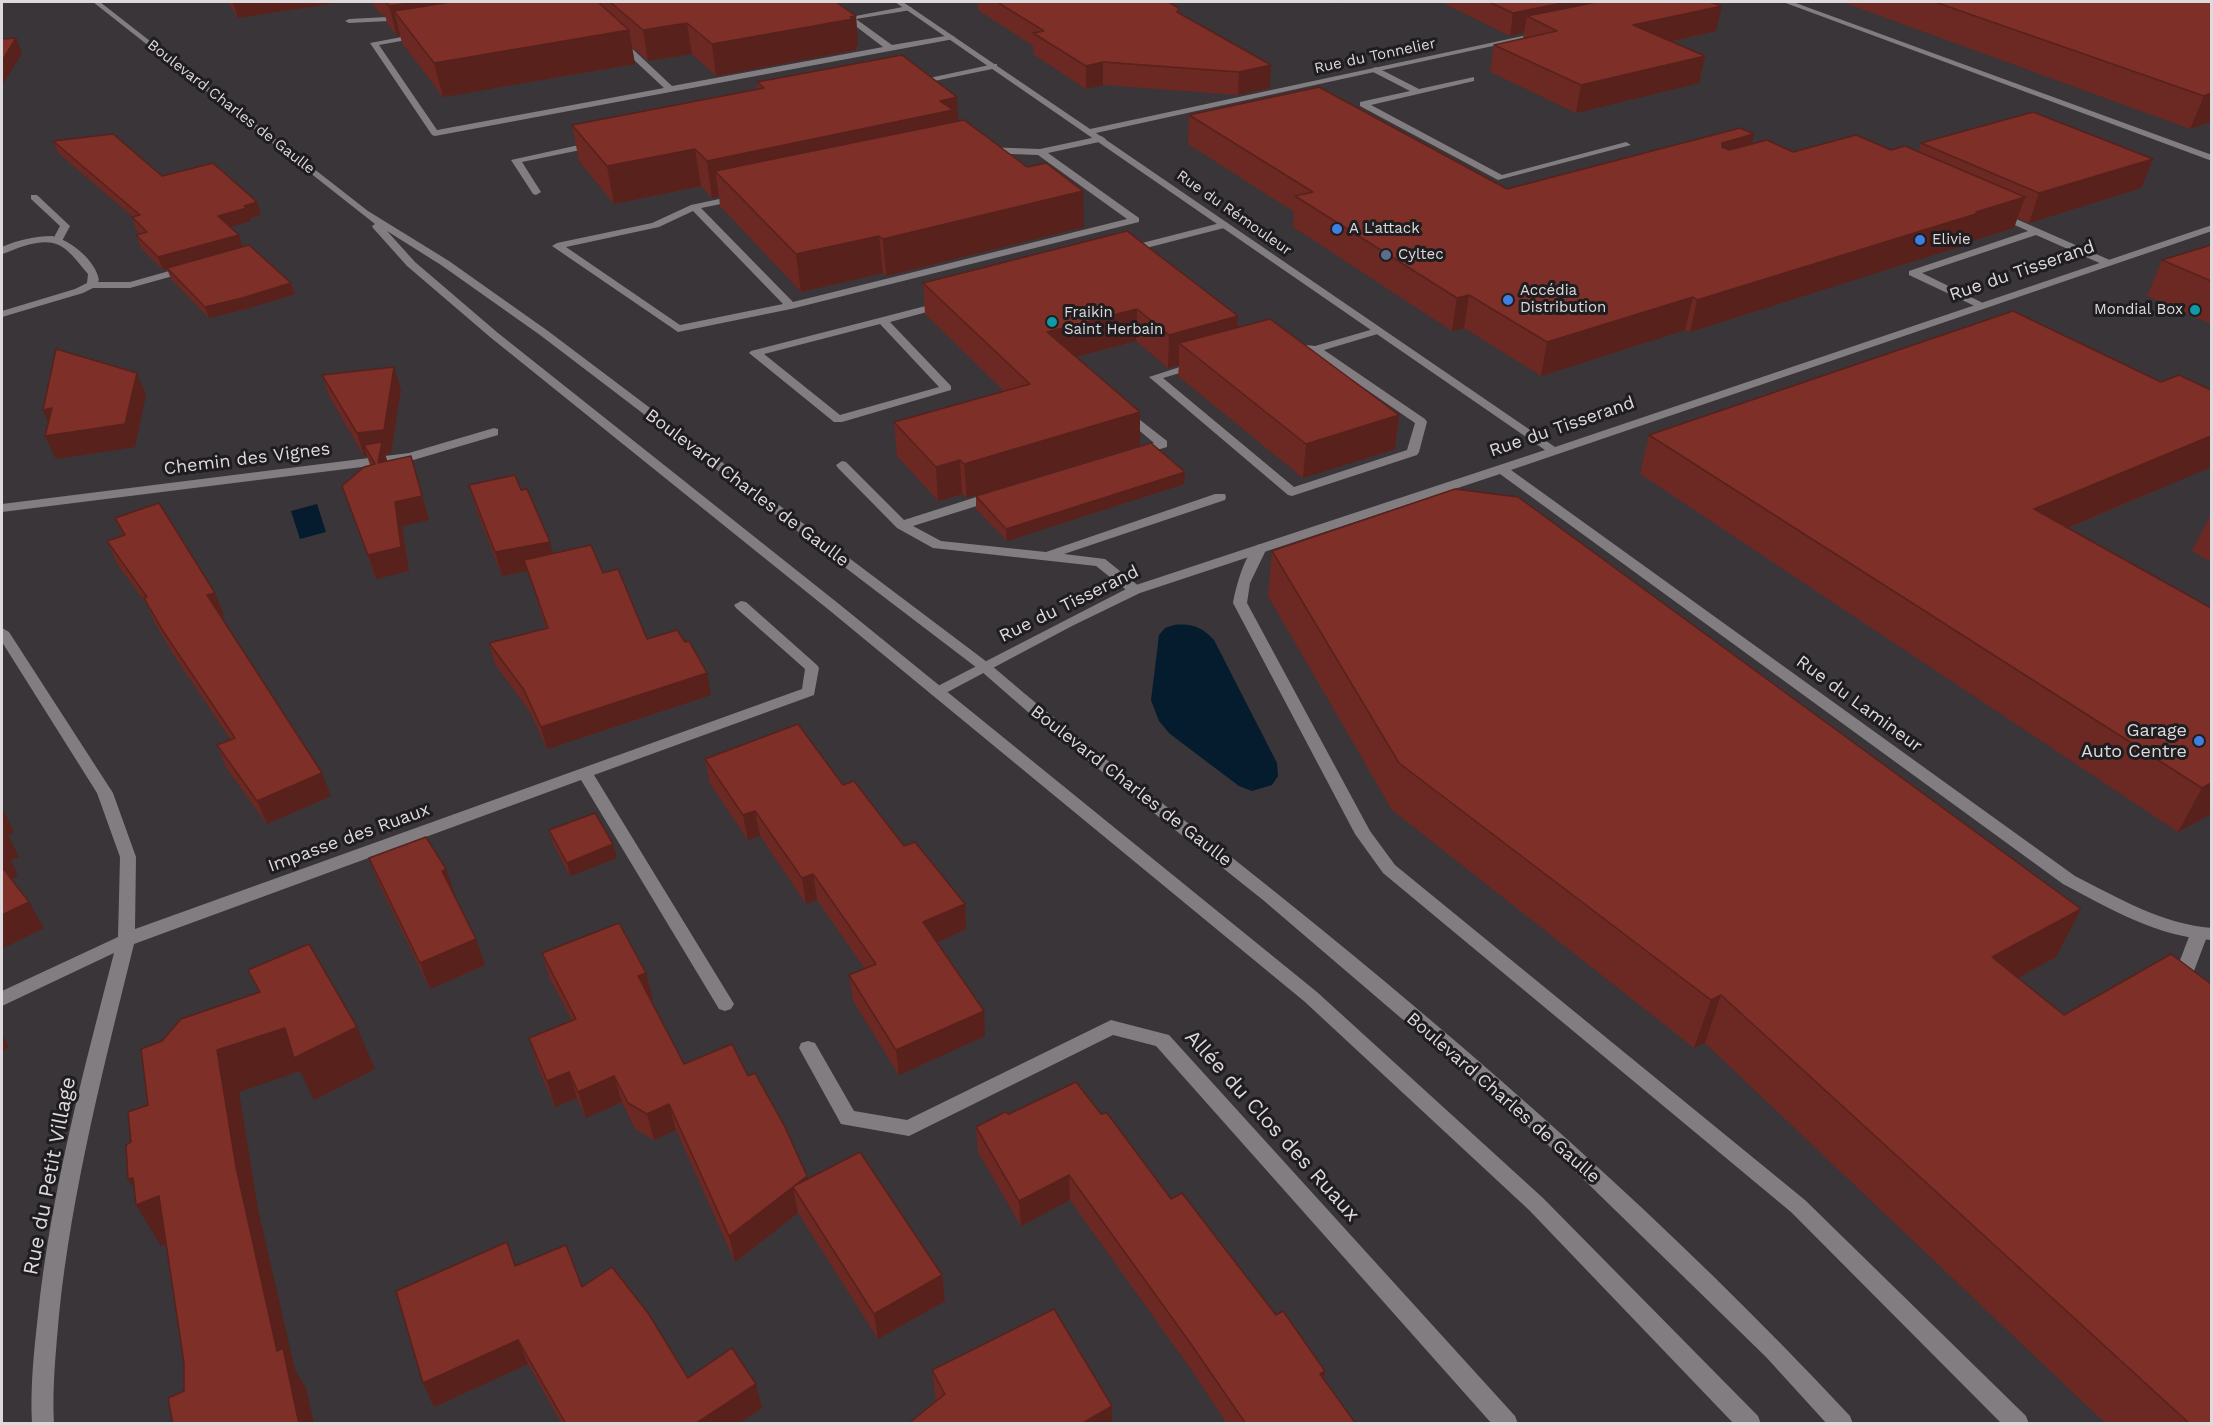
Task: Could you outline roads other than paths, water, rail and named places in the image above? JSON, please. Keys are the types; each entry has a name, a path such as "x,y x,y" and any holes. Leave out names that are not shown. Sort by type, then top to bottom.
{"street":[{"name":"Boulevard Charles de Gaulle","path":"96,2 365,213 445,263 544,333 986,668 1041,716 1269,896 1547,1131 1774,1350 1842,1424"},
{"name":"Rue du Rémouleur","path":"899,2 1552,450"},
{"path":"1787,2 2211,158"},
{"path":"890,48 849,18 909,8"},
{"path":"349,21 417,17"},
{"path":"610,32 670,89"},
{"name":"Rue du Tonnelier","path":"1090,132 1550,32"},
{"path":"433,33 374,43 435,133 951,37"},
{"path":"910,83 994,66"},
{"path":"1376,70 1417,92"},
{"path":"1471,79 1364,104 1501,178 1626,145"},
{"path":"977,150 1040,152 1101,139"},
{"path":"536,192 516,160 608,142"},
{"path":"751,195 694,207 655,225 557,246 678,329 791,306 1135,220 1040,152"},
{"path":"34,197 65,226 57,241"},
{"path":"694,207 791,306"},
{"path":"1984,208 2108,263"},
{"name":"Boulevard Charles de Gaulle","path":"365,213 411,264 494,335 1311,997 1536,1204 1750,1424"},
{"path":"1118,259 1146,245 1224,225"},
{"name":"Rue du Tisserand","path":"937,692 1067,623 1135,590 1502,469 1552,450 2211,228"},
{"path":"1981,306 1913,273 2037,231"},
{"path":"2,251 28,242 46,239 67,244 93,274 94,280 91,285"},
{"path":"2,314 91,285 130,285 197,266"},
{"path":"882,320 947,388 838,419 755,353 847,329 882,320 961,300"},
{"path":"1280,345 1315,349 1377,331"},
{"path":"1211,360 1155,377 1292,492 1413,452 1420,422 1315,349"},
{"path":"1119,407 1163,444 1129,454"},
{"name":"Chemin des Vignes","path":"2,508 410,457 494,432"},
{"path":"842,465 902,525 938,545 1100,562 1135,590"},
{"name":"Rue du Lamineur","path":"1502,469 2069,880 2157,923 2205,934"},
{"path":"902,525 1004,493"},
{"path":"1046,556 1220,497"},
{"path":"1260,548 1242,583 1240,603 1363,834 1389,868 1798,1206 2018,1424"},
{"name":"Impasse des Ruaux","path":"126,940 809,692 812,668 741,605"},
{"name":"Rue du Petit Village","path":"2,632 105,793 128,857 129,892 126,940 83,1112 55,1254 41,1391 43,1424"},
{"path":"585,773 725,1004"},
{"path":"2174,998 2205,934"},
{"path":"2,999 126,940"},
{"name":"Allée du Clos des Ruaux","path":"808,1047 848,1118 909,1128 1111,1027 1162,1040 1508,1424"}],"water":[{"path":"317,504 326,532 300,539 291,511"},
{"path":"1174,625 1196,627 1214,640 1277,763 1278,776 1272,785 1252,791 1239,786 1170,734 1159,721 1151,700 1159,635 1165,628"}],"place":[{"name":"A L'attack","path":"1337,229"},
{"name":"Elivie","path":"1920,240"},
{"name":"Cyltec","path":"1386,255"},
{"name":"Accédia Distribution","path":"1508,300"},
{"name":"Mondial Box","path":"2195,310"},
{"name":"Fraikin Saint Herbain","path":"1052,322"},
{"name":"Garage Auto Centre","path":"2199,741"}]}
